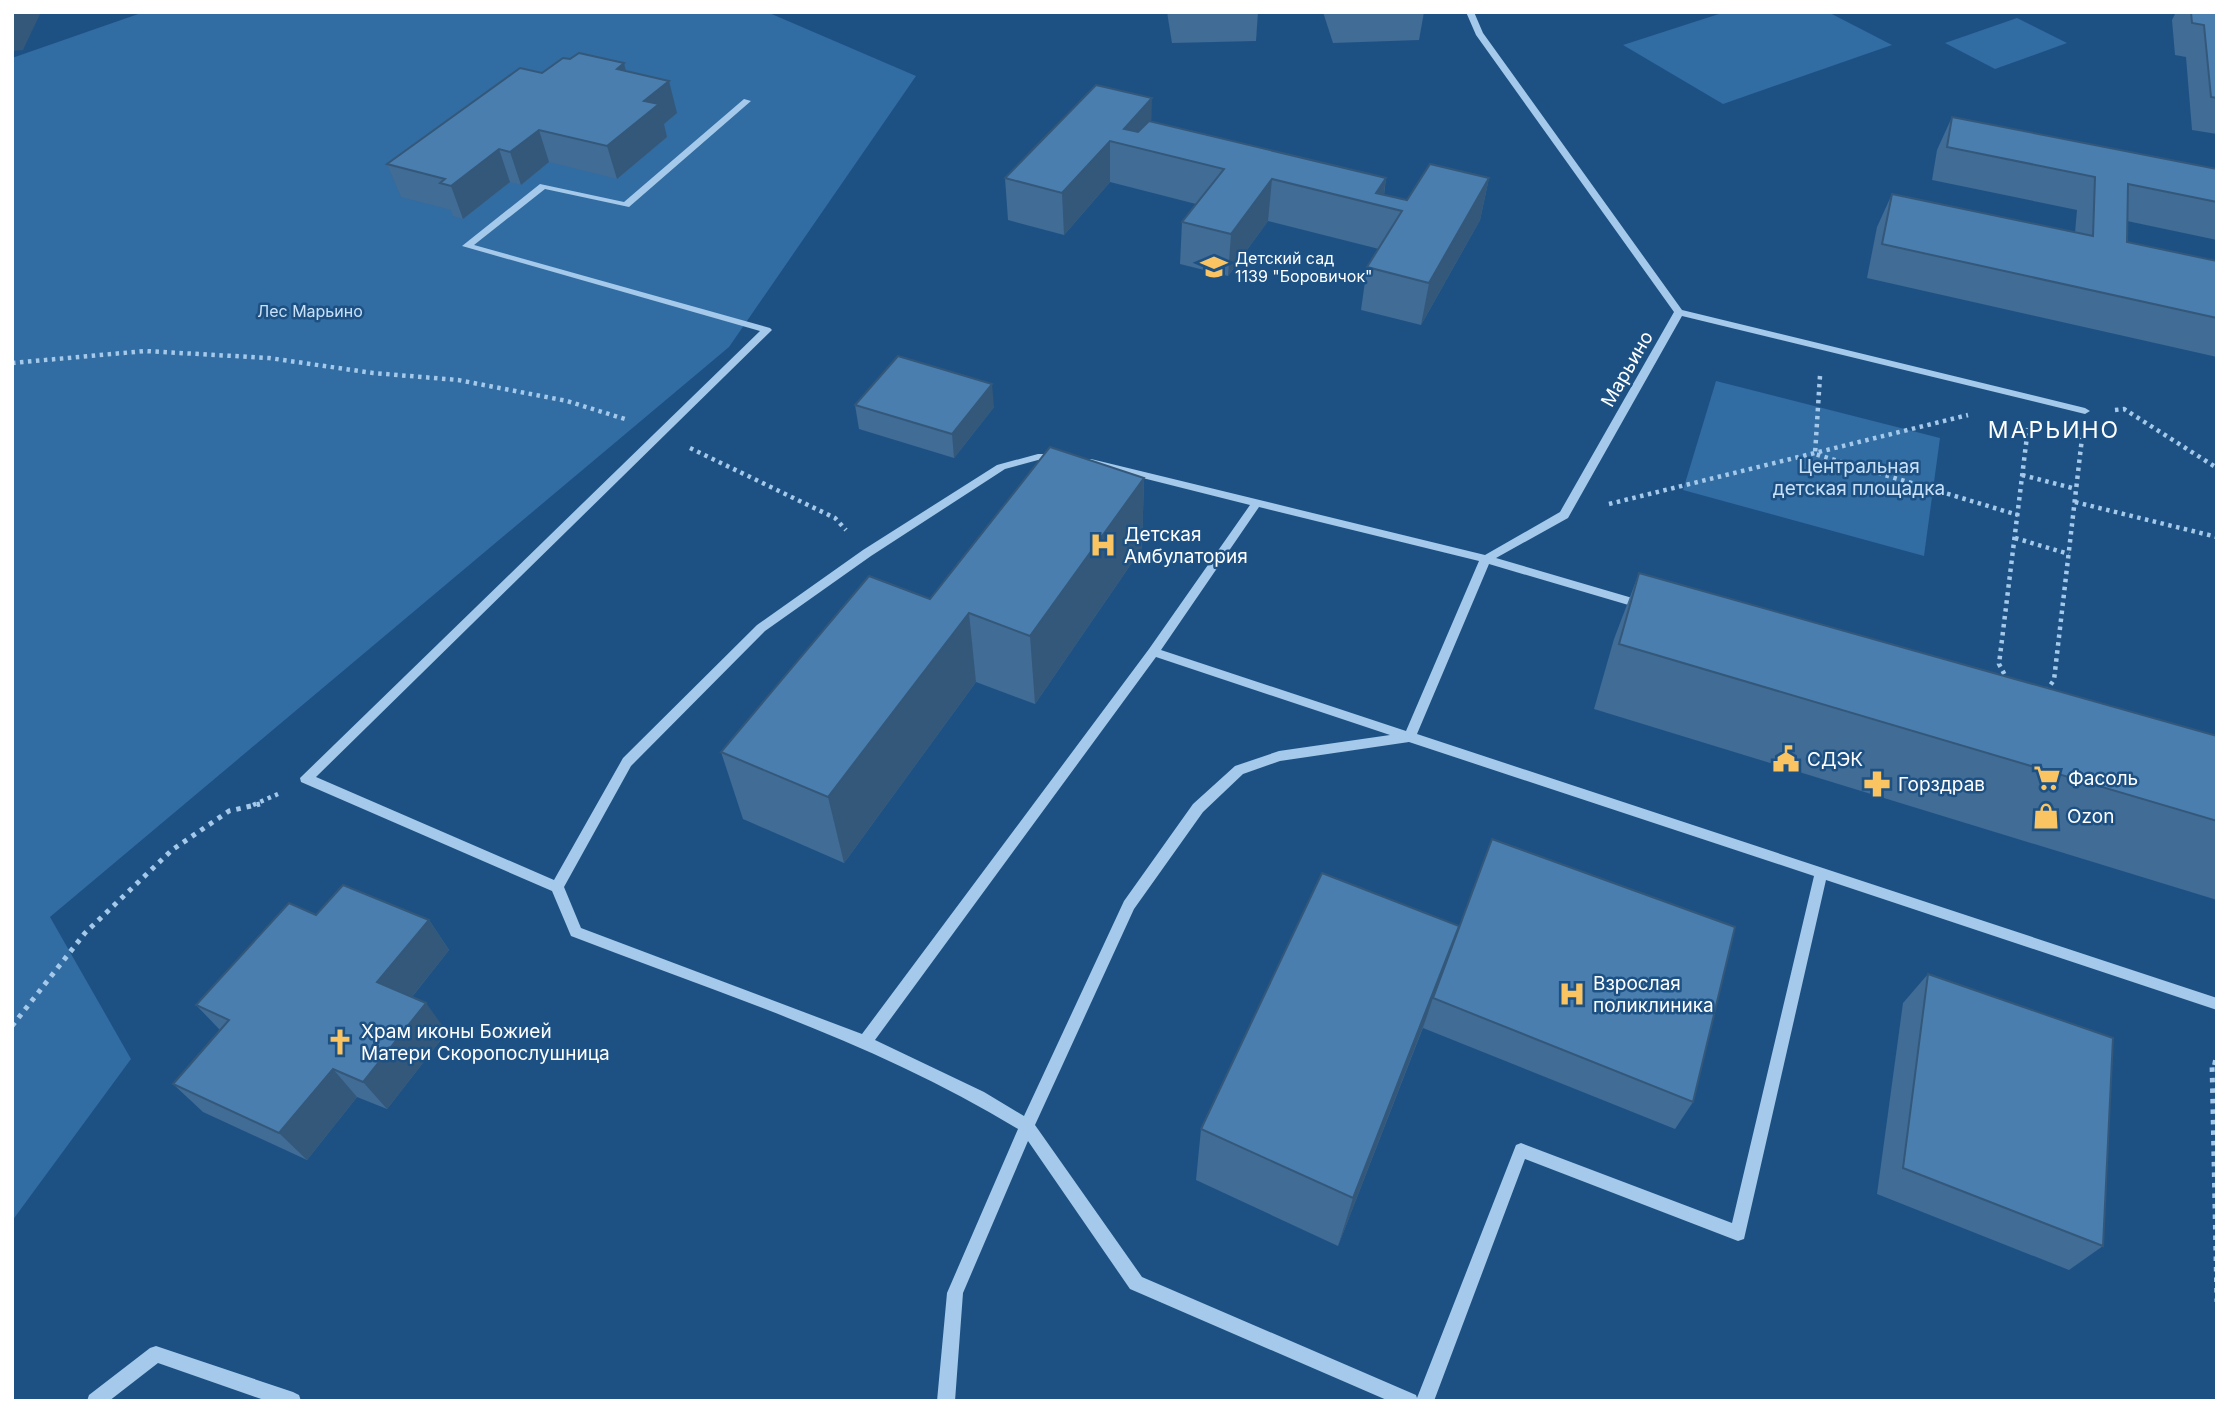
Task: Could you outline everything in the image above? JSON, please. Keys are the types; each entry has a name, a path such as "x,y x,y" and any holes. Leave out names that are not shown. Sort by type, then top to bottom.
{"street":[{"path":"1470,12 1479,33 1679,312 2085,411"},
{"path":"747,101 626,205 543,186 467,246 767,330 306,778 557,887 576,932 865,1042 979,1097 1027,1126 1136,1283 1410,1401"},
{"name":"Марьино","path":"1564,515 1679,312"},
{"path":"557,887 627,762 761,628 867,553 1001,467 1038,457 1074,458 1257,502 1486,559 1658,610"},
{"path":"865,1042 1153,652 1257,502"},
{"path":"1410,737 1486,559 1564,515"},
{"path":"1153,652 2217,1004"},
{"path":"946,1401 955,1293 1027,1126 1129,905 1198,808 1239,770 1279,756 1410,737"},
{"path":"1425,1401 1521,1150 1738,1233 1821,873"},
{"path":"95,1401 156,1354 293,1401"}],"path":[{"path":"1815,454 1821,348"},
{"path":"12,363 145,351 269,358 373,373 458,380 567,401 638,423 835,518 867,553"},
{"path":"2010,686 1998,664 2032,398"},
{"path":"2124,409 2217,468"},
{"path":"2041,699 2054,680 2085,411"},
{"path":"1564,515 1968,415"},
{"path":"1815,454 2018,515"},
{"path":"2022,474 2076,489"},
{"path":"2075,502 2217,537"},
{"path":"2015,538 2069,554"},
{"path":"12,1026 85,933 172,850 229,811 259,804 306,778"},
{"path":"2217,1063 2212,1062 2217,1302"}],"green space":[{"name":"Лес Марьино","path":"144,12 767,12 916,76 729,347 50,917 131,1059 12,1221 12,58"},
{"path":"1725,12 1828,12 1892,45 1723,104 1623,45"},
{"path":"2017,18 2067,43 1995,69 1945,43"},
{"name":"Центральная детская площадка","path":"1716,381 1940,438 1924,556 1683,490"}],"building":[{"path":"2191,12 2217,12 2217,98 2211,97 2204,25 2192,23"},
{"path":"579,53 624,63 617,69 669,81 644,101 659,104 607,146 539,130 510,152 499,149 451,186 440,183 445,179 387,164 520,68 542,73 563,58 570,59"},
{"path":"1096,85 1152,98 1124,129 1138,132 1149,121 1386,178 1376,193 1407,200 1430,164 1489,178 1429,283 1367,267 1402,211 1272,179 1231,234 1182,222 1224,169 1110,141 1062,193 1005,178"},
{"path":"1952,117 2217,169 2217,202 2128,184 2127,242 2217,261 2217,318 1882,244 1892,194 2093,236 2095,177 1947,147"},
{"path":"898,356 992,384 952,434 855,405"},
{"path":"1050,447 1144,478 1030,636 969,613 828,797 721,752 869,576 930,599"},
{"path":"1639,573 2217,736 2217,821 1619,644"},
{"path":"1492,839 1735,927 1693,1102 1433,998"},
{"path":"1322,873 1459,926 1353,1198 1201,1129"},
{"name":"Храм иконы Божией Матери Скоропослушница","path":"343,885 429,920 377,982 426,1003 363,1082 333,1069 279,1133 173,1084 229,1020 196,1005 289,903 316,915"},
{"path":"1928,974 2113,1038 2103,1246 1903,1168"}],"place":[{"name":"Детский сад 1139 \"Боровичок\"","path":"1214,267"},
{"name":"Детская Амбулатория","path":"1103,545"},
{"name":"СДЭК","path":"1786,759"},
{"name":"Фасоль","path":"2047,778"},
{"name":"Горздрав","path":"1877,784"},
{"name":"Ozon","path":"2046,816"},
{"name":"Взрослая поликлиника","path":"1572,994"},
{"name":"Храм иконы Божией Матери Скоропослушница","path":"340,1042"}],"district":[{"name":"МАРЬИНО","path":"2054,430"}]}
